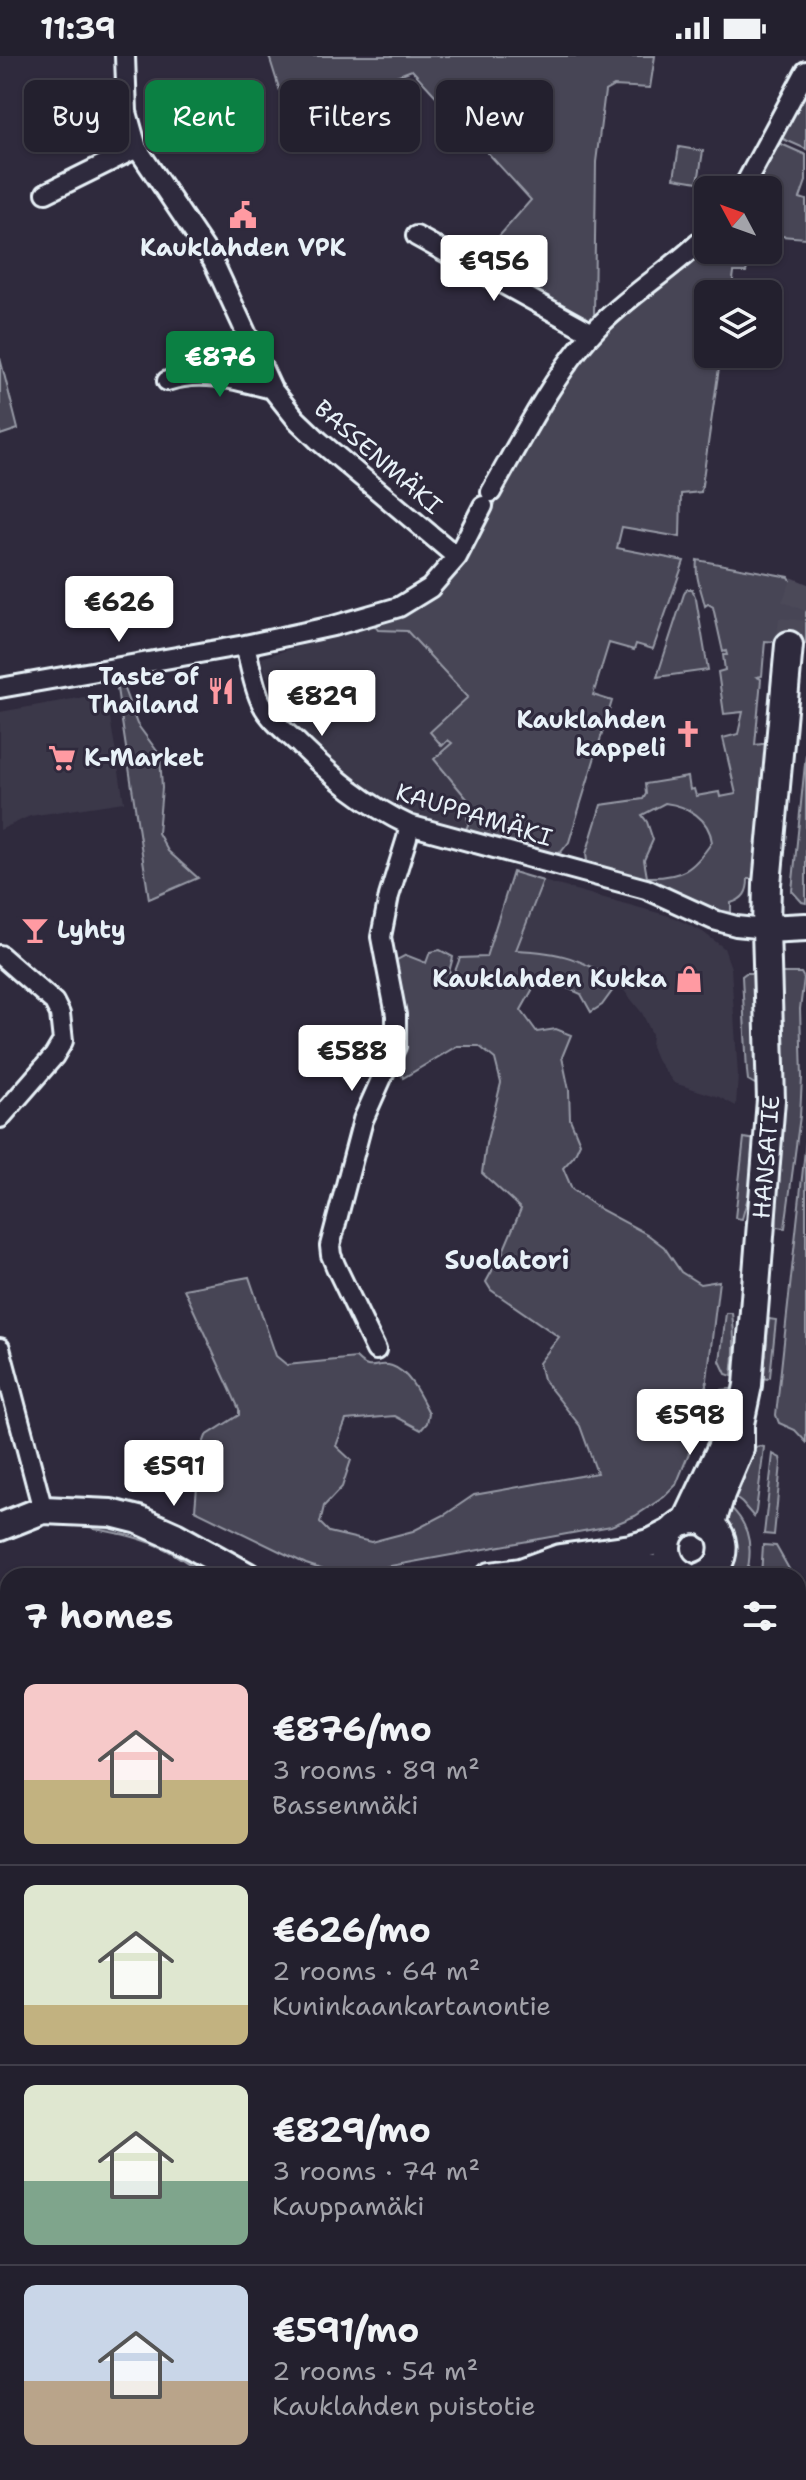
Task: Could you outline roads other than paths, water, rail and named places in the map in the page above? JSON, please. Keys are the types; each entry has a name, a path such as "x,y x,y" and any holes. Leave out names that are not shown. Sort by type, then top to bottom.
{"street":[{"name":"BASSENMÄKI","path":"125,56 127,112 137,148 213,261 280,402 319,441 457,557"},
{"path":"750,176 806,71"},
{"path":"46,193 137,148"},
{"path":"416,236 592,333"},
{"path":"0,688 245,645 333,626 399,607 430,588 457,557 526,430 592,333 694,248"},
{"path":"167,381 201,374 272,389"},
{"name":"KAUPPAMÄKI","path":"245,645 263,707 281,728 355,795 381,812 409,825 646,889 714,920 766,929"},
{"name":"HANSATIE","path":"690,1526 724,1442 740,1424 748,1385 771,1100 766,929 770,836 789,645"},
{"path":"376,1350 331,1255 330,1246 363,1120 396,1046 396,1015 381,937 409,825"},
{"path":"766,929 806,927"},
{"path":"0,955 54,1002 60,1014 63,1041 54,1056 0,1118"},
{"path":"1,1354 43,1510"},
{"path":"0,1527 43,1510 91,1511 139,1520 233,1568"},
{"path":"686,1568 666,1552 668,1539 690,1526"},
{"path":"532,1568 560,1558 631,1548 690,1526 720,1535 723,1549 721,1559 705,1568"}],"tunnel":[{"path":"789,645 793,609 806,578"}],"place":[{"name":"Kauklahden VPK","path":"243,215"},
{"name":"Taste of Thailand","path":"221,691"},
{"name":"Kauklahden kappeli","path":"688,734"},
{"name":"K-Market","path":"62,758"},
{"name":"Lyhty","path":"35,930"},
{"name":"Kauklahden Kukka","path":"689,979"}],"district":[{"name":"Suolatori","path":"507,1260"}]}
